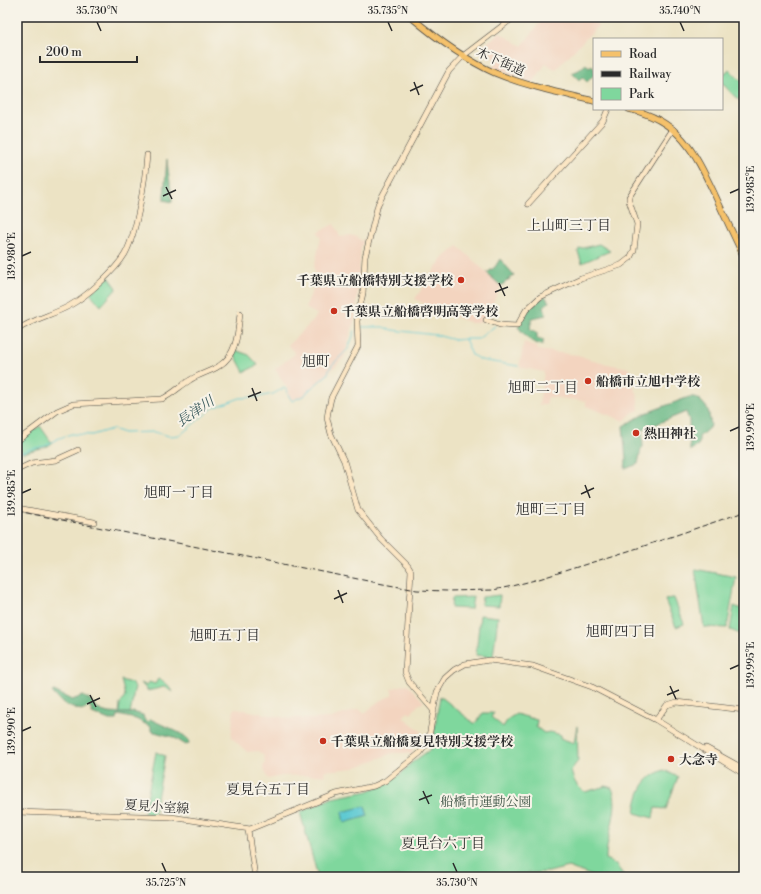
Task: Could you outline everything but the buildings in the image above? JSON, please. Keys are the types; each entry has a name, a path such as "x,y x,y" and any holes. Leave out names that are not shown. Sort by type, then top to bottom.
{"main road":[{"name":"木下街道","path":"411,17 444,44 489,70 539,88 593,101"},
{"path":"632,110 652,116 673,128 688,144 698,160 744,257"}],"street":[{"path":"434,711 409,682 405,672 411,571 405,562 381,540 358,510 344,461 331,434 327,418 331,398 358,346 357,321 363,293 365,257 378,204 446,76 463,56 514,17"},
{"path":"528,204 603,121 608,110"},
{"path":"486,320 500,325 517,326 526,310 540,297 557,288 621,265 627,261 634,250 637,232 637,224 629,197 673,128"},
{"path":"17,330 29,323 70,305 82,297 122,258 130,243 142,193 147,155"},
{"path":"17,441 57,411 73,404 162,399 170,396 190,380 220,366 226,360 232,351 236,340 240,313"},
{"path":"17,470 32,463 56,460 78,450"},
{"path":"17,508 94,522"},
{"path":"255,877 248,830 336,794 374,786 385,781 425,747 431,733 439,687 444,678 465,664 488,660 533,666 592,687 656,720 744,769"},
{"path":"656,720 664,708 677,702 744,710"},
{"path":"687,738 744,774"},
{"name":"夏見小室線","path":"17,812 179,818 248,830"}],"shaded area":[{"path":"544,17 588,17 598,26 555,70 546,63 533,83 493,68 497,60 489,56 481,47 500,33 522,46"},
{"name":"千葉県立船橋啓明高等学校","path":"334,224 340,237 350,235 357,237 361,241 364,239 361,247 356,315 344,357 323,379 309,390 305,396 290,400 288,393 289,391 275,369 295,354 288,345 314,320 317,314 305,308 317,279 314,268 321,237 318,232"},
{"name":"千葉県立船橋特別支援学校","path":"458,246 501,286 484,321 478,323 471,323 436,310 415,299 441,260"},
{"name":"船橋市立旭中学校","path":"524,342 537,347 537,350 578,355 597,362 629,368 635,391 637,392 639,410 632,413 624,421 586,406 586,401 548,397 546,405 539,405 544,372 519,367"},
{"name":"千葉県立船橋夏見特別支援学校","path":"407,684 424,702 418,705 411,714 408,712 403,717 422,732 414,736 407,746 414,752 411,755 408,753 393,753 354,768 324,771 325,776 282,776 268,779 263,767 265,763 264,756 258,751 247,752 231,737 234,708 292,719 293,717 306,719 331,718 359,709 365,713 379,701 393,695 391,689"}],"green space":[{"path":"586,64 589,68 592,66 593,76 587,82 582,77 579,80 572,73 579,70"},
{"path":"729,69 744,84 744,94 738,100 723,84 723,76"},
{"path":"167,159 172,195 172,202 164,200"},
{"path":"599,244 610,251 582,263 578,252 579,249"},
{"path":"500,259 514,275 501,286 487,273 495,267"},
{"path":"109,277 117,288 101,306 90,293"},
{"path":"545,296 549,302 544,306 546,315 532,318 530,329 537,332 537,338 544,340 542,345 531,341 518,327 524,315 532,305"},
{"path":"235,350 249,355 258,365 244,372 234,353"},
{"path":"689,397 694,397 700,400 708,409 711,426 699,437 699,444 690,451 689,420 686,412 642,430 643,447 641,449 638,464 625,469 626,460 623,426 646,413"},
{"path":"40,426 52,443 48,446 23,453 17,443"},
{"path":"695,569 736,577 727,628 704,627"},
{"path":"500,595 499,606 481,605 482,597"},
{"path":"473,597 471,609 451,608 452,598"},
{"path":"674,598 684,624 676,627 665,600"},
{"path":"734,606 744,610 743,635 730,630"},
{"path":"480,615 498,617 493,657 476,655"},
{"path":"158,679 168,685 173,692 164,687 148,691 141,683 147,686 149,682 155,684"},
{"path":"121,680 131,683 135,687 130,713 119,713 120,704 125,696"},
{"path":"54,691 72,700 83,696 90,700 98,709 107,713 133,712 143,715 147,722 150,719 182,734 189,740 189,743 186,745 173,737 151,731 151,727 136,719 118,715 117,720 109,720 92,713 92,710 88,707 84,710 70,707 59,700 52,692"},
{"name":"船橋市運動公園","path":"440,696 475,724 483,713 494,713 491,717 503,727 508,719 516,714 537,720 536,727 544,733 550,732 561,735 560,738 574,743 577,726 578,761 571,770 573,777 577,785 585,792 606,786 612,788 615,805 606,859 616,865 625,877 595,877 568,867 549,872 515,874 506,877 318,877 300,812 332,798 368,791 401,774 410,764 431,749 436,735 434,733"},
{"path":"156,752 165,756 154,814 144,813"},
{"path":"664,770 678,777 666,809 655,808 653,818 635,813 640,792 646,781"}],"water":[{"path":"365,806 368,816 344,823 342,812"}],"waterway":[{"path":"466,339 478,339 495,326"},
{"name":"長津川","path":"359,327 383,327 392,330 436,335 455,340 465,339 472,355 481,360 518,366"},
{"name":"長津川","path":"17,454 30,449 45,446 57,439 71,434 92,435 112,429 124,433 154,432 169,436 180,435 213,408 240,398 273,394 284,388 288,391 287,393 292,401 305,395 327,375 331,366 348,349 355,331"},
{"path":"17,642 23,644"}],"railway":[{"path":"17,511 383,584 417,590 447,591 493,590 539,579 641,547 744,512"}],"place":[{"name":"千葉県立船橋特別支援学校","path":"461,280"},
{"name":"千葉県立船橋啓明高等学校","path":"334,311"},
{"name":"船橋市立旭中学校","path":"588,381"},
{"name":"熱田神社","path":"636,433"},
{"name":"千葉県立船橋夏見特別支援学校","path":"323,741"},
{"name":"大念寺","path":"671,759"}],"district":[{"name":"上山町三丁目","path":"569,225"},
{"name":"旭町","path":"316,361"},
{"name":"旭町二丁目","path":"543,387"},
{"name":"旭町一丁目","path":"179,492"},
{"name":"旭町三丁目","path":"551,509"},
{"name":"旭町四丁目","path":"621,631"},
{"name":"旭町五丁目","path":"225,635"},
{"name":"夏見台五丁目","path":"268,789"},
{"name":"夏見台六丁目","path":"443,843"}]}
